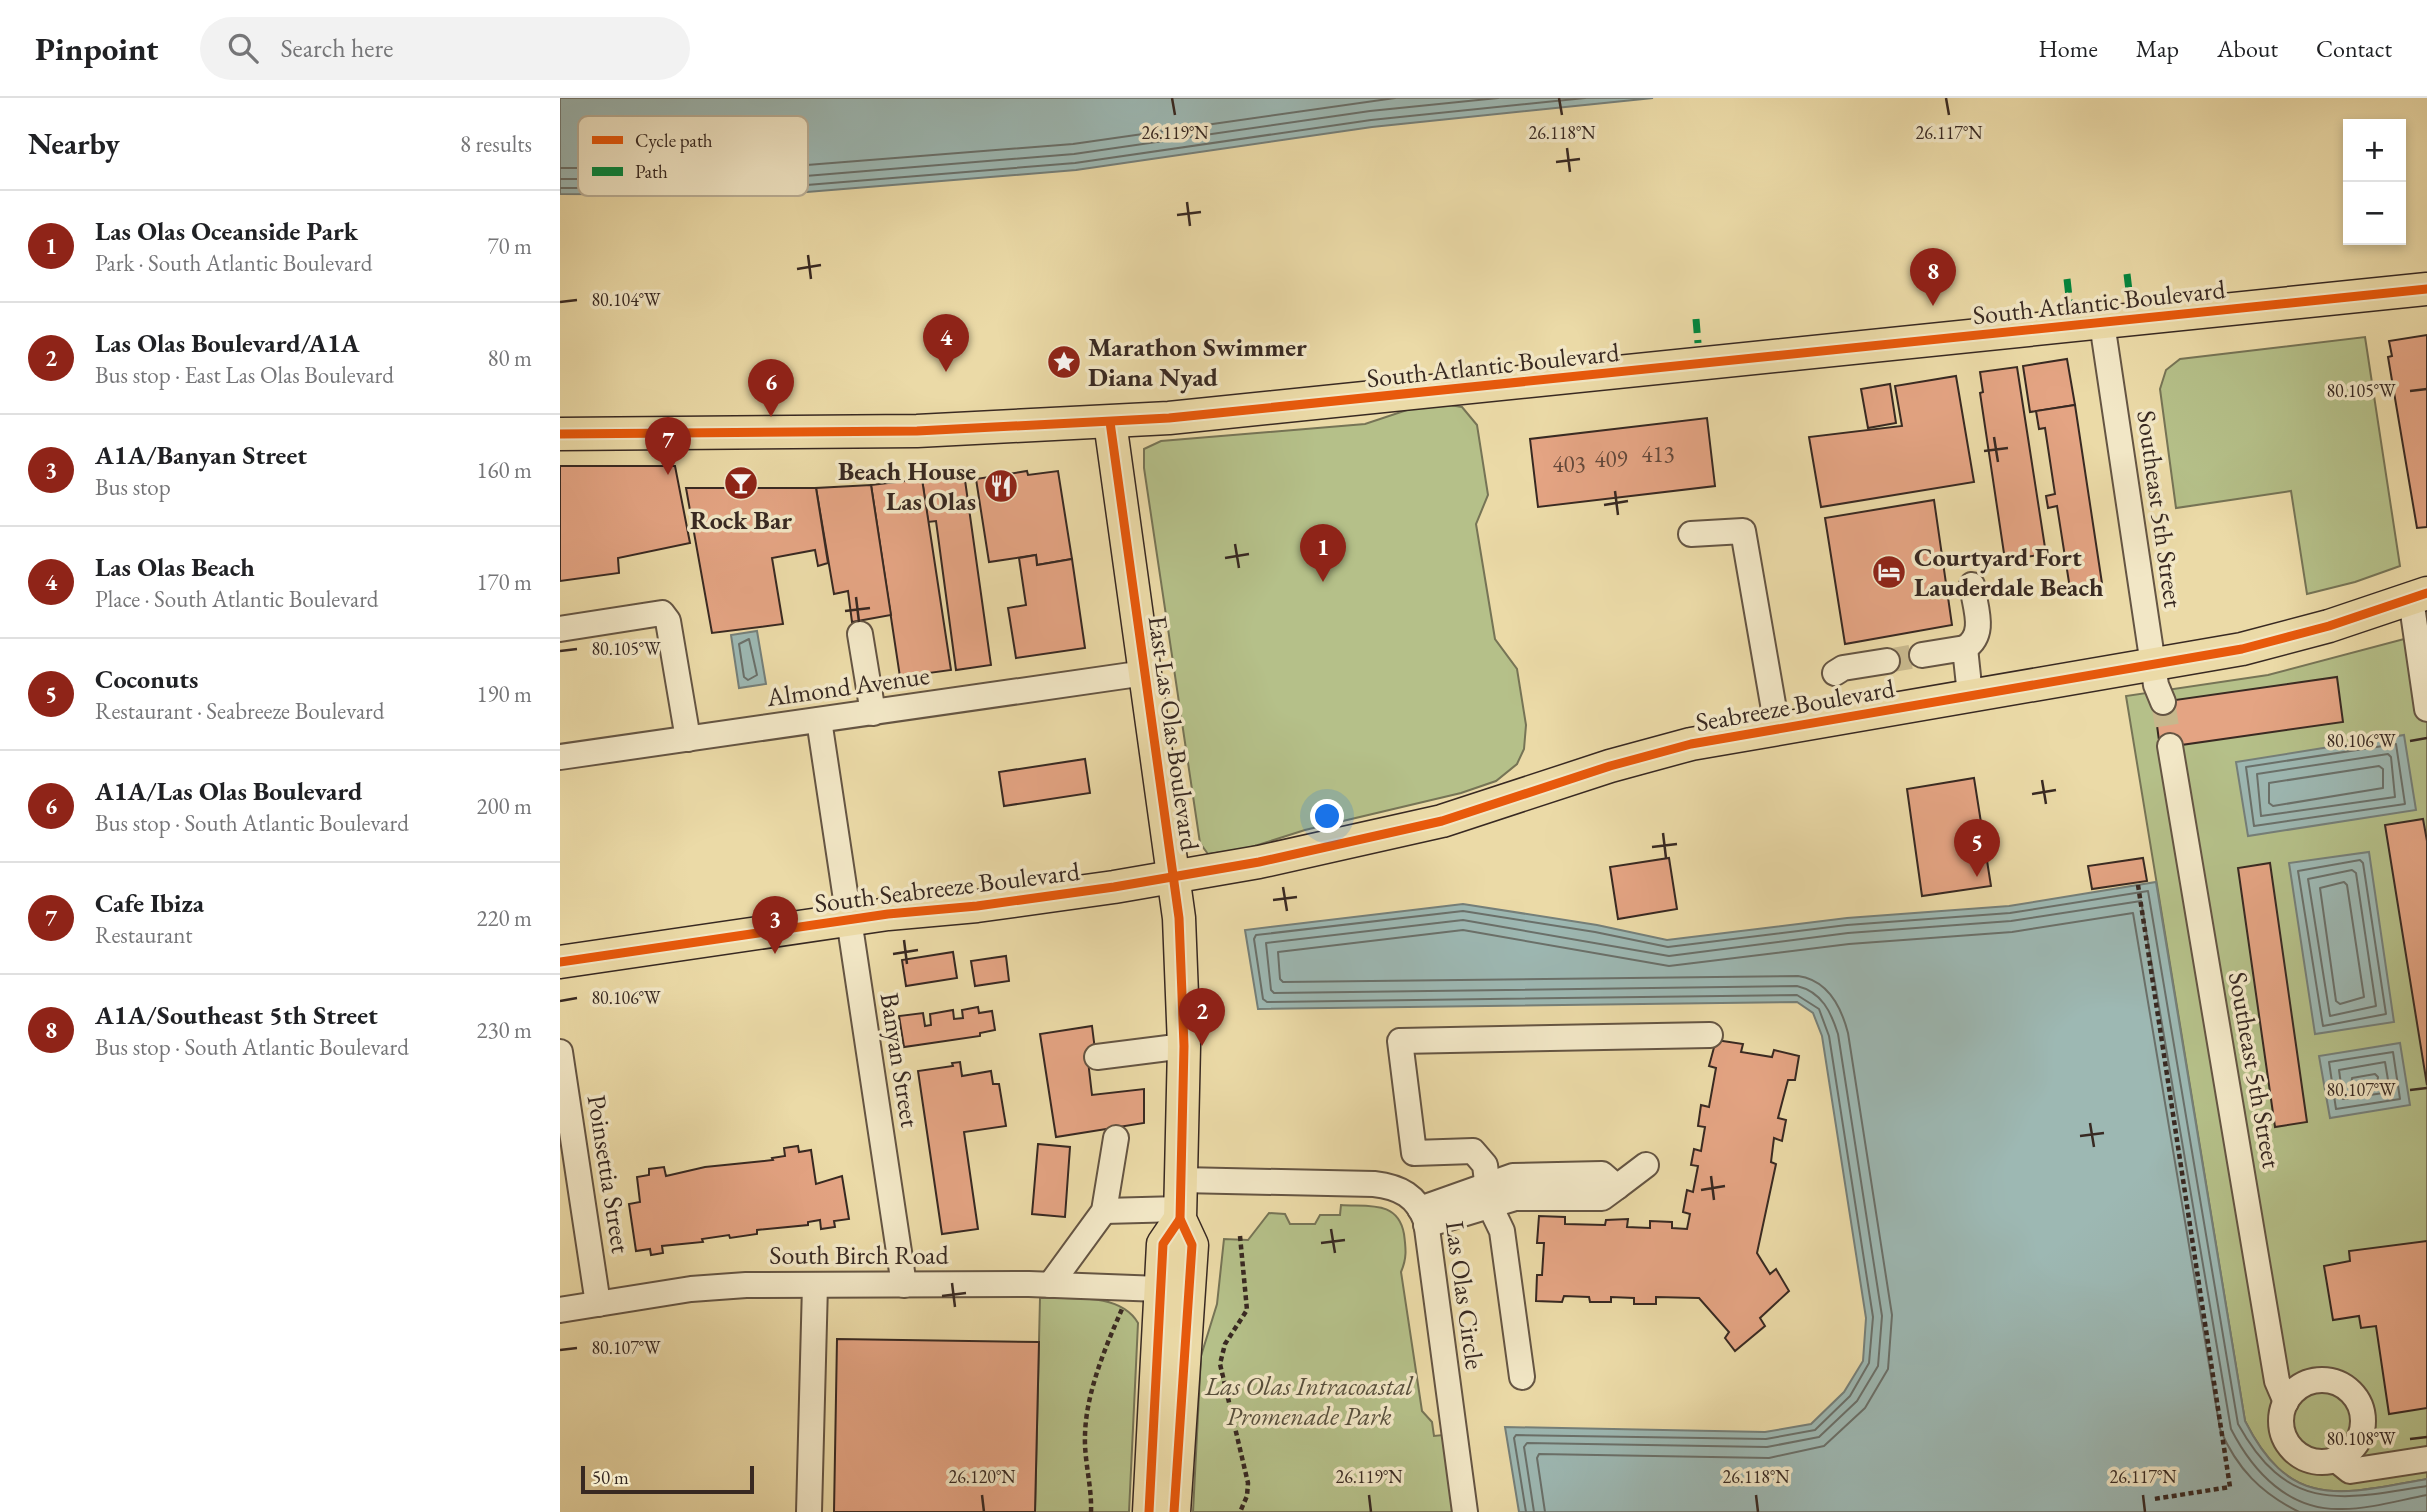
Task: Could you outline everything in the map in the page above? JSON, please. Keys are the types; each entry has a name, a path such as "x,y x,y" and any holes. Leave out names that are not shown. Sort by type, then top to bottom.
{"main road":[{"name":"South Atlantic Boulevard","path":"560,433 827,433 1110,422 1331,403 2427,289"},
{"name":"East Las Olas Boulevard","path":"1110,422 1179,918 1184,1046 1180,1202 1192,1245 1149,1512"},
{"name":"Seabreeze Boulevard","path":"1174,877 1420,827 1650,754 1777,727 2153,666 2266,643 2419,596"},
{"name":"South Seabreeze Boulevard","path":"560,962 1174,877"},
{"name":"East Las Olas Boulevard","path":"1174,1512 1170,1369 1160,1289 1163,1244 1180,1202"}],"street":[{"name":"Southeast 5th Street","path":"2102,323 2153,666 2163,702"},
{"path":"1691,534 1742,531 1777,727"},
{"path":"1922,655 1965,649 1975,642 1979,632 1972,585"},
{"path":"2419,596 2427,709"},
{"path":"560,629 662,613 668,621 688,739"},
{"path":"860,634 873,713"},
{"path":"1965,649 1970,695"},
{"path":"1835,673 1843,668 1887,661"},
{"name":"Almond Avenue","path":"560,757 1144,673"},
{"name":"Banyan Street","path":"819,720 904,1284"},
{"name":"Southeast 5th Street","path":"2170,746 2277,1381 2286,1402 2281,1428 2294,1451 2316,1462 2335,1459 2350,1471 2427,1459"},
{"path":"1104,1211 1374,1184 1397,1188 1414,1164 1400,1041 1710,1035"},
{"path":"1097,1057 1184,1046"},
{"name":"Poinsettia Street","path":"560,1052 598,1304"},
{"path":"1050,1285 1104,1211 1116,1138"},
{"path":"1414,1153 1473,1151 1485,1165 1489,1196 1502,1231 1522,1377"},
{"path":"1423,1217 1489,1196 1602,1198 1646,1165"},
{"name":"Las Olas Circle","path":"1397,1188 1414,1200 1423,1217 1465,1512"},
{"name":"South Birch Road","path":"560,1310 720,1286 904,1284 1160,1289"},
{"path":"809,1512 815,1285"},
{"path":"2286,1402 2294,1391 2320,1380 2340,1385 2356,1399 2362,1425 2359,1438 2352,1449 2335,1459"}],"path":[{"path":"2138,885 2230,1487 2154,1499"},
{"path":"1240,1236 1247,1310 1225,1344 1220,1364 1248,1483 1247,1496 1240,1512"},
{"path":"1091,1512 1085,1444 1087,1418 1108,1341 1125,1304"}],"green space":[{"path":"2365,337 2400,566 2355,582 2307,594 2291,491 2176,508 2160,389 2166,370 2180,359"},
{"path":"1450,405 1462,407 1477,425 1488,495 1476,524 1495,639 1517,669 1526,725 1524,749 1517,764 1496,781 1461,793 1305,830 1245,849 1208,854 1200,843 1144,468 1144,449 1161,441 1365,424 1410,409"},
{"path":"2423,634 2427,654 2427,1479 2369,1489 2321,1490 2300,1483 2281,1471 2263,1450 2245,1421 2126,696 2268,675"},
{"name":"Las Olas Intracoastal Promenade Park","path":"1341,1205 1380,1207 1389,1210 1401,1223 1406,1249 1401,1272 1422,1411 1432,1422 1434,1436 1443,1435 1455,1512 1193,1512 1201,1356 1217,1304 1224,1239 1248,1240 1269,1213 1285,1214 1290,1224 1315,1224 1320,1215 1340,1215"},
{"name":"Las Olas Intracoastal Promenade Park","path":"1040,1298 1080,1298 1107,1302 1130,1313 1138,1323 1129,1512 1035,1512"}],"water":[{"path":"560,98 1653,98 1372,127 1076,170 808,192 808,116 578,116 578,194 560,194"},
{"path":"757,631 766,684 739,688 731,635"},
{"path":"2404,735 2416,810 2248,836 2236,762"},
{"path":"2369,852 2394,1022 2315,1034 2289,863"},
{"path":"2156,882 2245,1421 2263,1450 2281,1471 2300,1483 2321,1490 2344,1491 2427,1479 2427,1512 1519,1512 1505,1427 1765,1432 1811,1424 1844,1392 1863,1361 1866,1318 1822,1036 1813,1013 1797,1002 1258,1009 1245,930 1463,904 1597,925 1667,940 1847,918 2009,906"},
{"path":"2400,1043 2410,1105 2330,1118 2319,1056"}],"building":[{"path":"2427,335 2427,527 2417,528 2388,357 2392,356 2389,341"},
{"path":"2067,359 2075,405 2030,412 2023,366"},
{"path":"2017,367 2046,554 2005,560 1980,393 1983,392 1980,372"},
{"path":"1956,376 1974,482 1821,507 1809,437 1902,426 1895,386"},
{"path":"1890,384 1896,423 1868,428 1861,389"},
{"path":"2075,405 2103,590 2071,595 2057,506 2048,508 2046,496 2055,494 2045,428 2039,429 2036,411"},
{"path":"1707,418 1715,486 1538,507 1530,439"},
{"path":"560,466 675,466 690,543 618,558 619,573 560,581"},
{"path":"1027,471 1028,475 1058,471 1072,559 1037,565 1036,555 989,562 976,479"},
{"path":"964,473 991,665 956,670 936,521 928,522 922,479"},
{"path":"922,479 951,670 900,677 871,485"},
{"path":"871,485 891,615 852,622 848,591 834,594 816,488"},
{"path":"686,488 816,488 828,563 818,566 815,550 772,558 783,624 712,633"},
{"name":"Courtyard Fort Lauderdale Beach","path":"1934,500 1952,625 1845,644 1825,518"},
{"path":"1036,555 1037,565 1072,559 1085,648 1016,658 1008,608 1026,605 1019,558"},
{"path":"2337,677 2343,722 2160,748 2154,703"},
{"path":"1085,759 1090,793 1004,806 999,772"},
{"path":"1974,778 1991,886 1922,896 1907,789"},
{"path":"2423,819 2427,841 2427,1085 2385,825"},
{"path":"1669,858 1677,909 1618,919 1610,867"},
{"path":"2143,858 2147,881 2092,889 2088,866"},
{"path":"2270,863 2307,1122 2275,1127 2238,868"},
{"path":"953,952 957,978 906,986 902,960"},
{"path":"1006,956 1009,981 975,986 971,961"},
{"path":"978,1007 979,1013 992,1011 995,1030 980,1033 980,1036 904,1047 899,1016 923,1013 925,1026 931,1025 930,1014 953,1010 954,1019 963,1018 962,1010"},
{"path":"1092,1026 1095,1050 1087,1052 1092,1095 1144,1089 1144,1123 1056,1137 1040,1034"},
{"path":"1716,1040 1743,1044 1741,1052 1772,1057 1774,1050 1799,1056 1795,1080 1788,1080 1778,1118 1786,1120 1782,1141 1774,1138 1771,1162 1776,1164 1757,1253 1770,1274 1776,1269 1789,1291 1760,1318 1765,1326 1735,1351 1725,1338 1729,1332 1699,1298 1656,1297 1656,1304 1634,1304 1634,1298 1611,1297 1611,1302 1590,1302 1589,1297 1564,1296 1562,1302 1536,1301 1537,1275 1542,1275 1544,1243 1537,1243 1539,1216 1565,1217 1565,1224 1605,1225 1606,1220 1628,1219 1627,1227 1650,1228 1650,1221 1672,1222 1672,1228 1687,1229 1690,1214 1683,1212 1687,1190 1693,1192 1698,1166 1691,1165 1694,1149 1701,1151 1705,1127 1698,1126 1701,1105 1709,1107 1716,1068 1709,1066"},
{"path":"960,1062 962,1076 991,1071 993,1084 999,1084 1006,1126 964,1132 978,1229 942,1234 918,1071 953,1066 952,1063"},
{"path":"1038,1144 1070,1147 1065,1217 1032,1214"},
{"path":"798,1146 799,1152 811,1150 816,1184 842,1176 849,1219 834,1221 835,1227 821,1229 820,1220 808,1222 808,1225 757,1230 757,1234 730,1238 729,1235 702,1239 703,1242 662,1246 663,1253 651,1255 650,1249 636,1251 629,1204 640,1202 637,1177 649,1175 649,1169 664,1167 666,1176 705,1167 773,1160 772,1158 785,1156 784,1148"},
{"path":"2427,1241 2427,1408 2389,1414 2376,1326 2361,1328 2359,1316 2333,1320 2324,1266 2350,1261 2349,1251"},
{"path":"837,1339 1039,1342 1035,1512 834,1512"}],"tunnel":[{"path":"1887,661 1922,655"},
{"path":"2163,702 2170,746"}],"marked path":[{"path":"2127,274 2130,299"},
{"path":"2067,279 2070,306"},
{"path":"1696,319 1698,343"}],"cycle path":[{"path":"560,434 917,431 1169,418 2427,289"},
{"path":"1110,422 1179,918 1184,1046 1180,1219 1192,1245 1174,1512"},
{"path":"560,962 888,914 977,906 1114,887 1259,862 1442,821 1610,766 1691,744 2242,649 2329,626 2427,593"},
{"path":"1149,1512 1163,1244 1180,1219"}],"place":[{"name":"A1A/Southeast 5th Street","path":"1933,306"},
{"name":"Marathon Swimmer Diana Nyad","path":"1064,362"},
{"name":"Las Olas Beach","path":"946,372"},
{"name":"A1A/Las Olas Boulevard","path":"771,417"},
{"name":"Cafe Ibiza","path":"668,475"},
{"name":"Rock Bar","path":"741,483"},
{"name":"Beach House Las Olas","path":"1001,486"},
{"name":"Courtyard Fort Lauderdale Beach","path":"1889,572"},
{"name":"Las Olas Oceanside Park","path":"1323,582"},
{"name":"Coconuts","path":"1977,877"},
{"name":"A1A/Banyan Street","path":"775,954"},
{"name":"Las Olas Boulevard/A1A","path":"1202,1046"}]}
